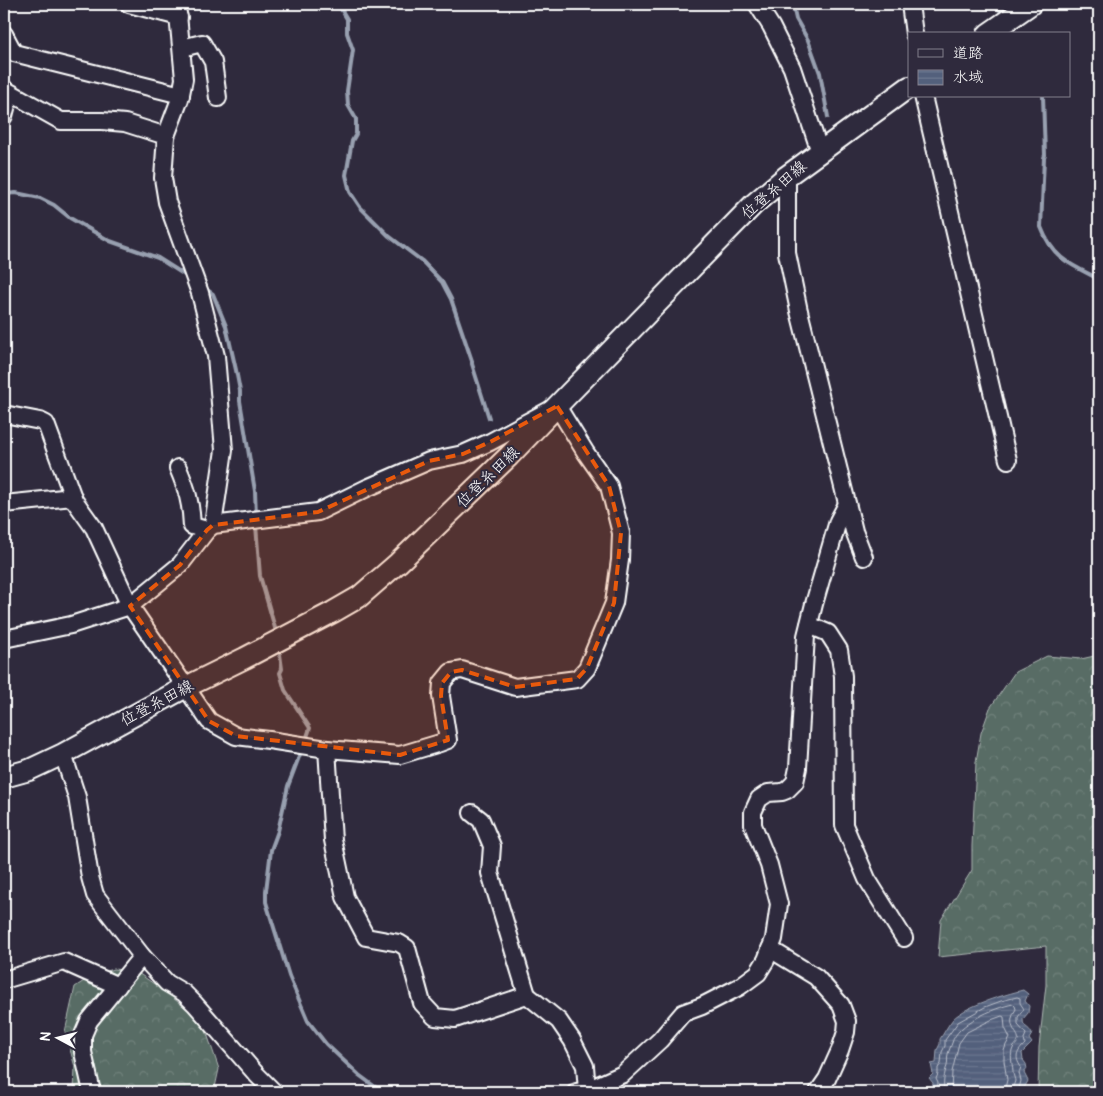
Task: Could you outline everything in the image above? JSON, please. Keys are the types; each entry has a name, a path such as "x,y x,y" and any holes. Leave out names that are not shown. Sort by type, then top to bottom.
{"main road":[{"path":"991,32 1031,4"},
{"name":"位登糸田線","path":"4,777 29,770 63,754 186,687 298,631 359,597 398,563 509,456 754,204 820,152 908,89"}],"street":[{"path":"4,639 71,625 130,606 180,565 210,527 224,450 216,356 200,293 168,202 163,178 166,136 181,95 184,79 178,10 129,4"},
{"path":"757,4 771,26 792,68 820,152"},
{"path":"910,4 914,32"},
{"path":"6,43 14,54 181,95"},
{"path":"182,48 202,43 213,62 218,98"},
{"path":"4,116 7,91 61,121 125,123 166,136"},
{"path":"924,98 1008,460"},
{"path":"788,176 787,253 799,311 847,504 854,531 864,557"},
{"path":"4,414 40,421 46,424 73,497 94,528 130,606 209,721 236,736 327,749 400,755 440,743 448,740 441,696 442,683 451,672 462,670 515,686 576,679 587,668 614,603 620,560 621,533 610,486 586,453 557,406 490,442 463,454 429,461 318,512 210,527 192,526 192,509 188,492 178,468"},
{"path":"4,504 73,497"},
{"path":"472,813 480,820 492,846 490,873 527,995 559,1021 572,1040 585,1066 584,1091 623,1074 660,1040 682,1013 702,1006 739,987 758,973 766,960 774,939 779,904 769,865 753,825 753,812 759,799 768,793 787,790 794,782 798,768 806,636 838,521 847,504"},
{"path":"809,625 828,633 839,650 843,676 844,826 867,879 904,938"},
{"path":"327,749 334,840 345,897 366,938 398,943 407,948 422,1003 435,1017 455,1019 527,995"},
{"path":"63,754 77,797 90,877 95,895 142,956 167,983 190,998 274,1092"},
{"path":"770,949 816,977 841,1005 847,1020 846,1032 840,1050 827,1079 818,1092"},
{"path":"92,1092 82,1052 83,1035 89,1021 142,956"},
{"path":"4,980 64,962 118,986"}],"highlighted area":[{"path":"557,406 609,486 621,533 614,603 587,668 577,679 515,687 462,670 451,672 442,683 441,696 448,740 400,755 236,736 209,721 130,606 180,565 207,530 213,525 318,512 429,461 463,454 490,442"}],"green space":[{"path":"1099,655 1099,1092 1038,1092 1039,1047 1046,985 1046,946 938,957 941,920 972,870 976,762 981,733 990,708 1015,672 1047,656 1081,659"},
{"path":"113,969 135,971 163,990 203,1022 219,1069 214,1092 74,1092 75,1067 65,1032 75,987 87,979"}],"water":[{"path":"1023,990 1028,994 1025,1001 1029,1006 1028,1013 1023,1022 1032,1034 1029,1039 1032,1043 1022,1053 1027,1069 1024,1073 1028,1081 1022,1092 932,1091 933,1083 929,1078 933,1074 931,1064 936,1063 940,1039 953,1019 976,1005"}],"waterway":[{"path":"338,4 347,19 347,33 353,50 347,91 348,105 356,119 356,134 352,141 346,175 350,192 360,207 389,236 422,261 442,282 451,299 489,418"},
{"path":"786,4 794,10 796,19 808,40 820,73 828,117"},
{"path":"998,4 1002,16"},
{"path":"1043,98 1045,155 1041,227 1051,247 1057,254 1072,265 1099,279"},
{"path":"4,194 16,193 40,198 110,241 158,258 188,277"},
{"path":"204,288 213,294 226,326 240,391 255,491 256,515"},
{"path":"256,525 260,576 277,635"},
{"path":"279,647 282,669 280,673 285,690 310,728 306,740"},
{"path":"302,749 288,786 278,831 271,850 266,902 289,976 308,1021 326,1044 359,1075 382,1092"}]}
